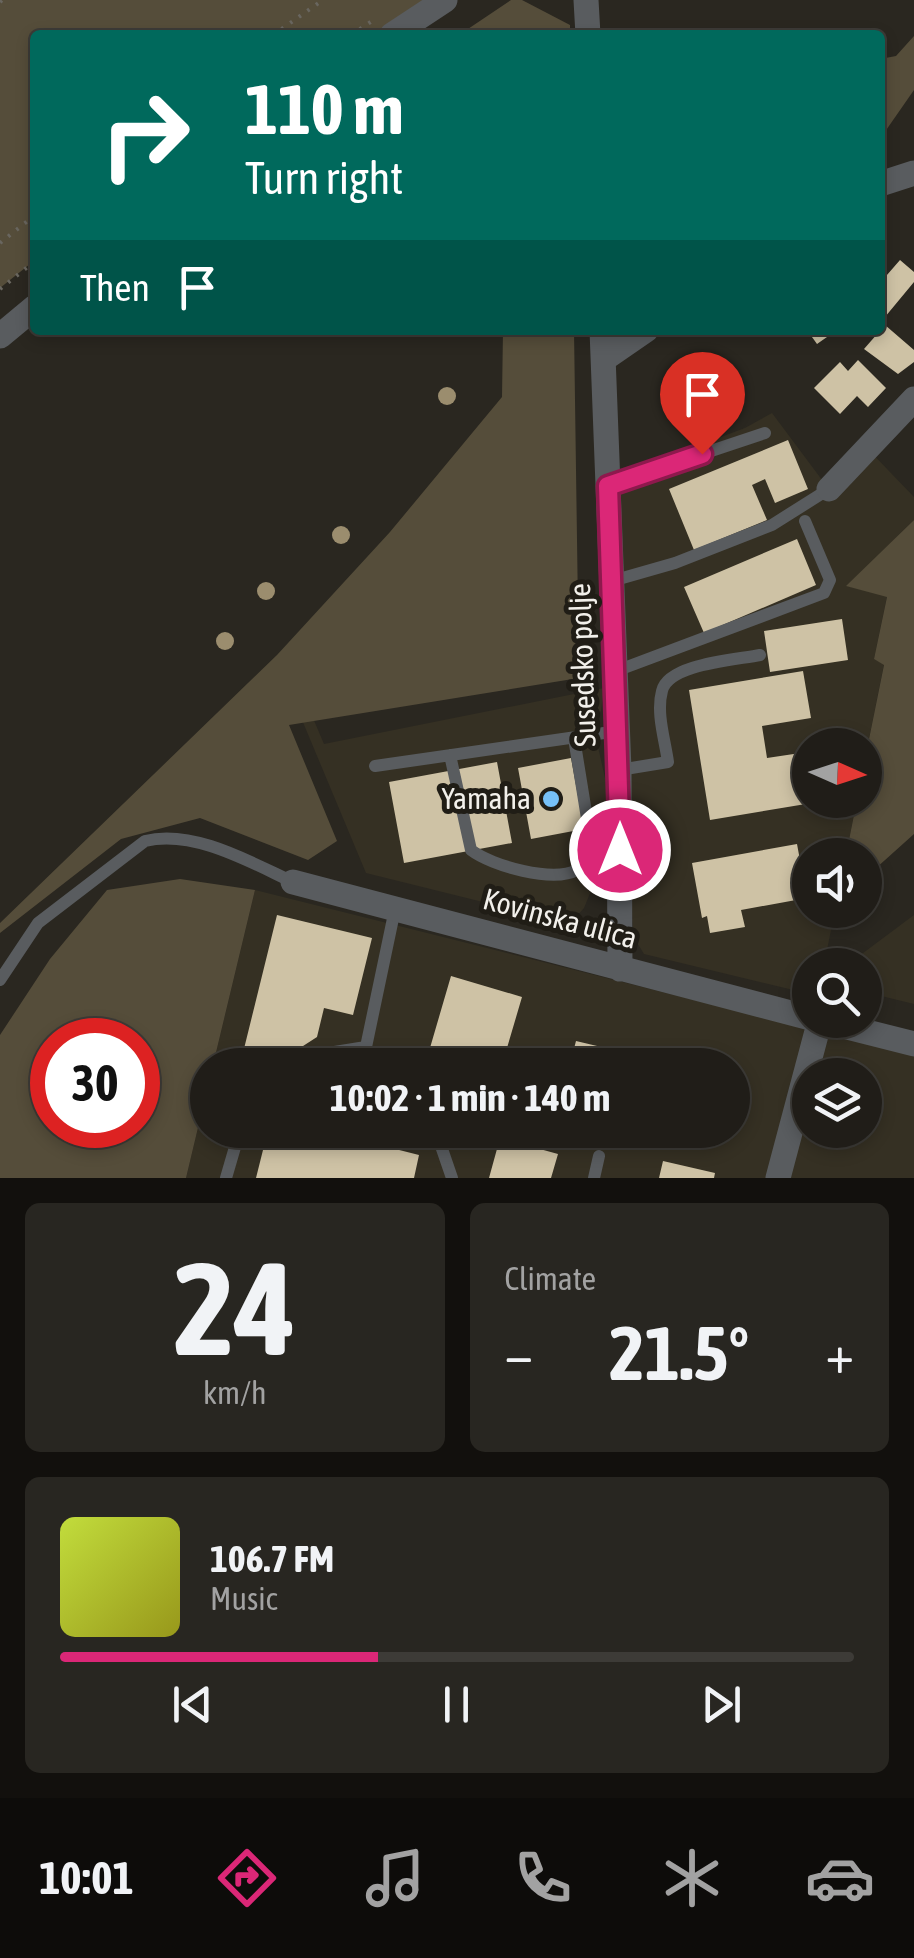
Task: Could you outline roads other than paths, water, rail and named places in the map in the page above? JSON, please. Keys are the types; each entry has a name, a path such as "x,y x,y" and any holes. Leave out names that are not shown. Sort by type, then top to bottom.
{"street":[{"path":"400,30 446,0"},
{"path":"586,0 588,30"},
{"path":"885,183 914,174"},
{"path":"0,336 30,310"},
{"name":"Susedsko polje","path":"602,335 620,770 620,969"},
{"path":"604,359 639,335"},
{"path":"829,489 914,399"},
{"name":"Kovinska ulica","path":"293,882 792,1013"},
{"path":"882,1036 914,1044"},
{"path":"778,1178 814,1038"}],"lane":[{"path":"608,486 765,433"},
{"path":"612,581 675,564 772,525 829,489"},
{"path":"616,670 824,593 830,580 805,521"},
{"path":"620,770 668,762 661,700 662,688 670,678 694,668 760,655"},
{"path":"376,766 618,731"},
{"path":"450,756 471,850 482,859 560,876 579,869 587,860 592,843 574,738"},
{"path":"0,980 38,923 146,841 166,836 193,843 240,858 293,882"},
{"path":"360,1048 366,1047 395,909"},
{"path":"226,1178 235,1148"},
{"path":"442,1148 452,1178"},
{"path":"594,1178 599,1156"}],"place":[{"name":"Yamaha","path":"551,799"}]}
